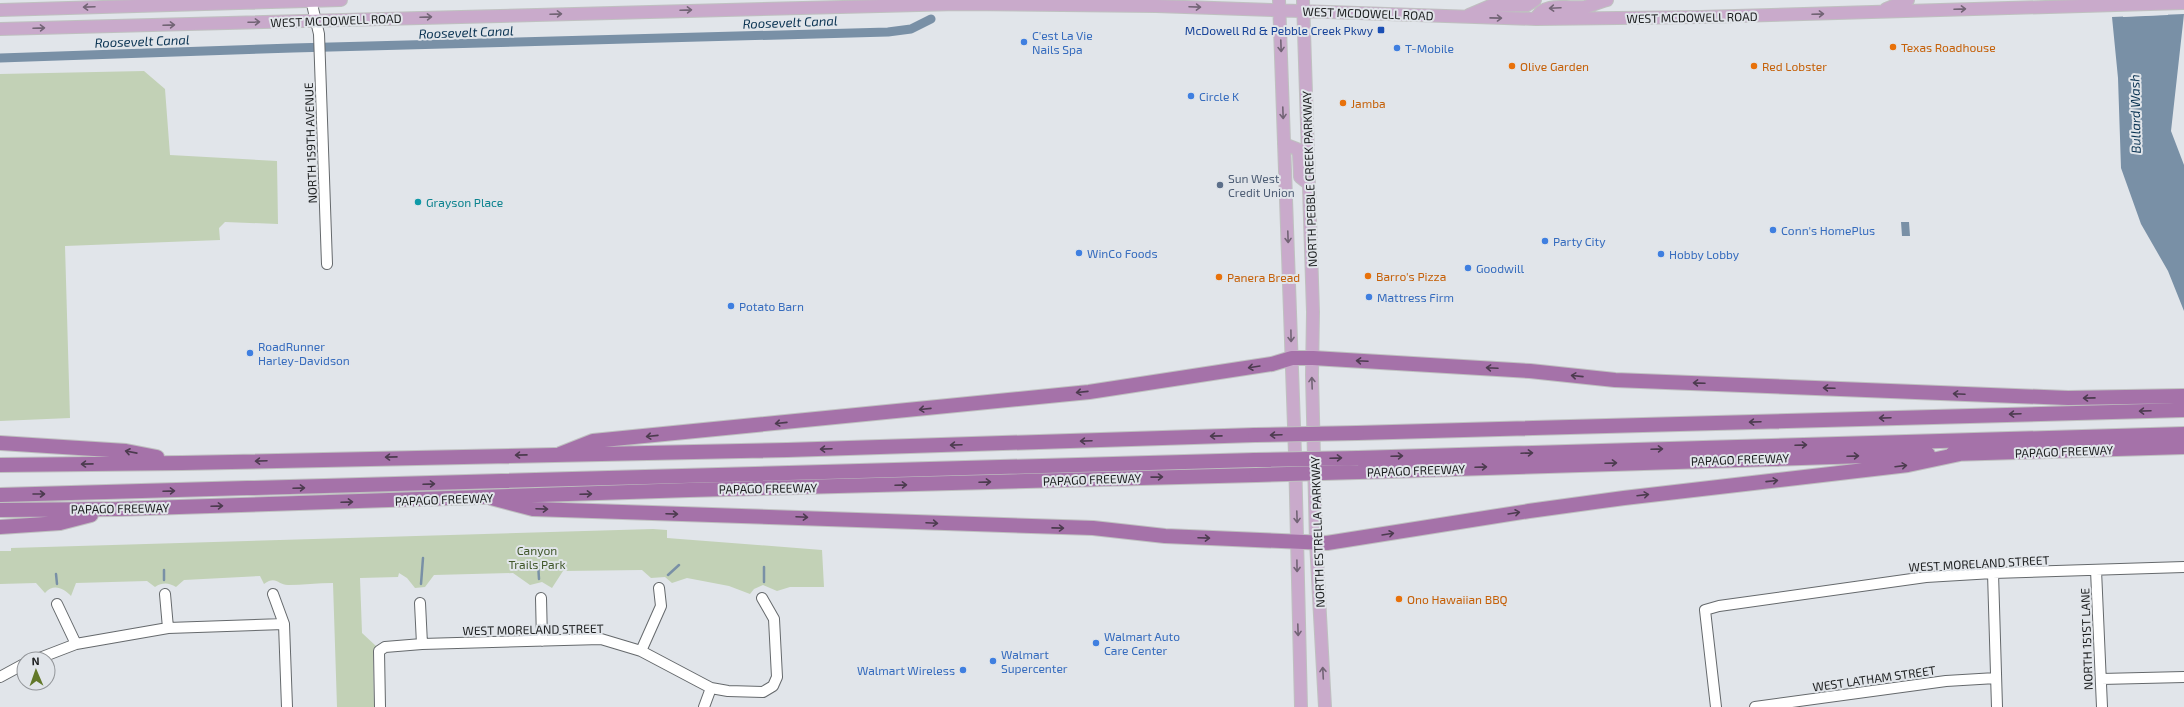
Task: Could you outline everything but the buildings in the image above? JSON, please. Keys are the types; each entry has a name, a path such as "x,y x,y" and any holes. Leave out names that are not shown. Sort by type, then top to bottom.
{"highway":[{"path":"560,454 593,442 1089,392 1272,364 1292,358 1530,371 1615,380 2068,398 2184,396"},
{"path":"0,465 182,463 802,450 1255,435 2184,410"},
{"path":"0,494 1255,460 1358,465 2184,434"},
{"path":"0,443 126,451 182,463"},
{"name":"PAPAGO FREEWAY","path":"0,510 117,509 491,498 689,490 1256,475 1358,465 1960,454 2184,447"},
{"path":"491,498 533,509 1092,528 1165,536 1316,542 1350,539 1616,499 1908,466 1960,454"},
{"path":"0,527 60,523 117,509"}],"main road":[{"name":"WEST MCDOWELL ROAD","path":"0,10 341,0"},
{"path":"1464,17 1490,6 1527,4 1535,0"},
{"path":"1536,19 1538,14 1549,8 1585,7 1607,0"},
{"path":"1880,12 1908,0"},
{"name":"WEST MCDOWELL ROAD","path":"0,29 317,21 794,3 958,4 1050,2 1303,5 1464,17 1536,19 1685,18 2184,3"},
{"name":"NORTH PEBBLE CREEK PARKWAY","path":"1279,5 1292,358"},
{"name":"NORTH PEBBLE CREEK PARKWAY","path":"1303,5 1313,358"},
{"path":"1284,144 1297,149 1299,154 1300,177 1309,184"},
{"name":"NORTH ESTRELLA PARKWAY","path":"1292,358 1298,542 1296,562 1301,707"},
{"name":"NORTH ESTRELLA PARKWAY","path":"1313,358 1316,542 1325,707"}],"street":[{"name":"NORTH 159TH AVENUE","path":"311,0 317,21 319,39 327,264"},
{"name":"NORTH 159TH AVENUE","path":"317,21 324,0"},
{"name":"WEST MORELAND STREET","path":"1716,707 1705,610 1719,606 1926,577 1993,573 2184,567"},
{"name":"NORTH 151ST LANE","path":"2096,570 2102,707"},
{"path":"1993,573 1997,707"},
{"path":"641,651 660,606 659,588"},
{"path":"165,594 168,628"},
{"path":"273,594 284,624 287,707"},
{"path":"541,598 542,641"},
{"name":"WEST MORELAND STREET","path":"380,707 379,651 385,647 422,644 601,639 641,651 711,688 728,691 763,692 773,686 777,677 774,618 762,598"},
{"path":"420,602 422,644"},
{"path":"57,604 76,644"},
{"path":"56,652 76,644 168,628 284,624"},
{"path":"0,677 16,668"},
{"path":"2101,679 2184,677"},
{"name":"WEST LATHAM STREET","path":"1755,707 1946,681 1996,678"},
{"path":"704,707 711,688"}],"green space":[{"path":"144,71 165,89 170,155 277,161 278,224 225,222 219,228 220,240 65,246 70,418 0,421 0,74"},
{"name":"Canyon Trails Park","path":"653,529 667,530 667,538 822,550 824,587 790,587 777,591 763,585 754,589 750,594 729,586 687,578 672,583 665,577 651,578 642,570 563,571 552,588 542,582 530,585 513,573 434,575 425,587 415,588 407,578 399,573 398,577 360,578 362,633 376,646 373,655 374,707 337,707 333,583 285,585 271,580 264,584 260,576 184,580 176,587 161,584 155,587 147,581 76,583 71,596 62,589 55,587 51,588 45,593 36,583 0,584 0,551 11,551 11,548"}],"water":[{"name":"Bullard Wash","path":"2184,14 2171,131 2184,165 2184,311 2168,271 2141,224 2121,168 2118,78 2112,17"},
{"path":"1901,222 1909,222 1910,236 1902,236"}],"pier":[{"path":"2168,13 2168,15 2123,17 2123,15"}],"waterway":[{"name":"Roosevelt Canal","path":"0,58 293,48 888,32 911,29 931,19"},
{"path":"421,584 423,558"},
{"path":"538,563 539,579"},
{"path":"668,575 679,565"},
{"path":"764,567 764,582"},
{"path":"164,570 164,580"},
{"path":"56,574 57,584"}],"place":[{"name":"McDowell Rd & Pebble Creek Pkwy","path":"1381,30"},
{"name":"C'est La Vie Nails Spa","path":"1024,42"},
{"name":"Texas Roadhouse","path":"1893,47"},
{"name":"T-Mobile","path":"1397,48"},
{"name":"Olive Garden","path":"1512,66"},
{"name":"Red Lobster","path":"1754,66"},
{"name":"Circle K","path":"1191,96"},
{"name":"Jamba","path":"1343,103"},
{"name":"Sun West Credit Union","path":"1220,185"},
{"name":"Grayson Place","path":"418,202"},
{"name":"Conn's HomePlus","path":"1773,230"},
{"name":"Party City","path":"1545,241"},
{"name":"WinCo Foods","path":"1079,253"},
{"name":"Hobby Lobby","path":"1661,254"},
{"name":"Goodwill","path":"1468,268"},
{"name":"Barro's Pizza","path":"1368,276"},
{"name":"Panera Bread","path":"1219,277"},
{"name":"Mattress Firm","path":"1369,297"},
{"name":"Potato Barn","path":"731,306"},
{"name":"RoadRunner Harley-Davidson","path":"250,353"},
{"name":"Ono Hawaiian BBQ","path":"1399,599"},
{"name":"Walmart Auto Care Center","path":"1096,643"},
{"name":"Walmart Supercenter","path":"993,661"},
{"name":"Walmart Wireless","path":"963,670"}]}
